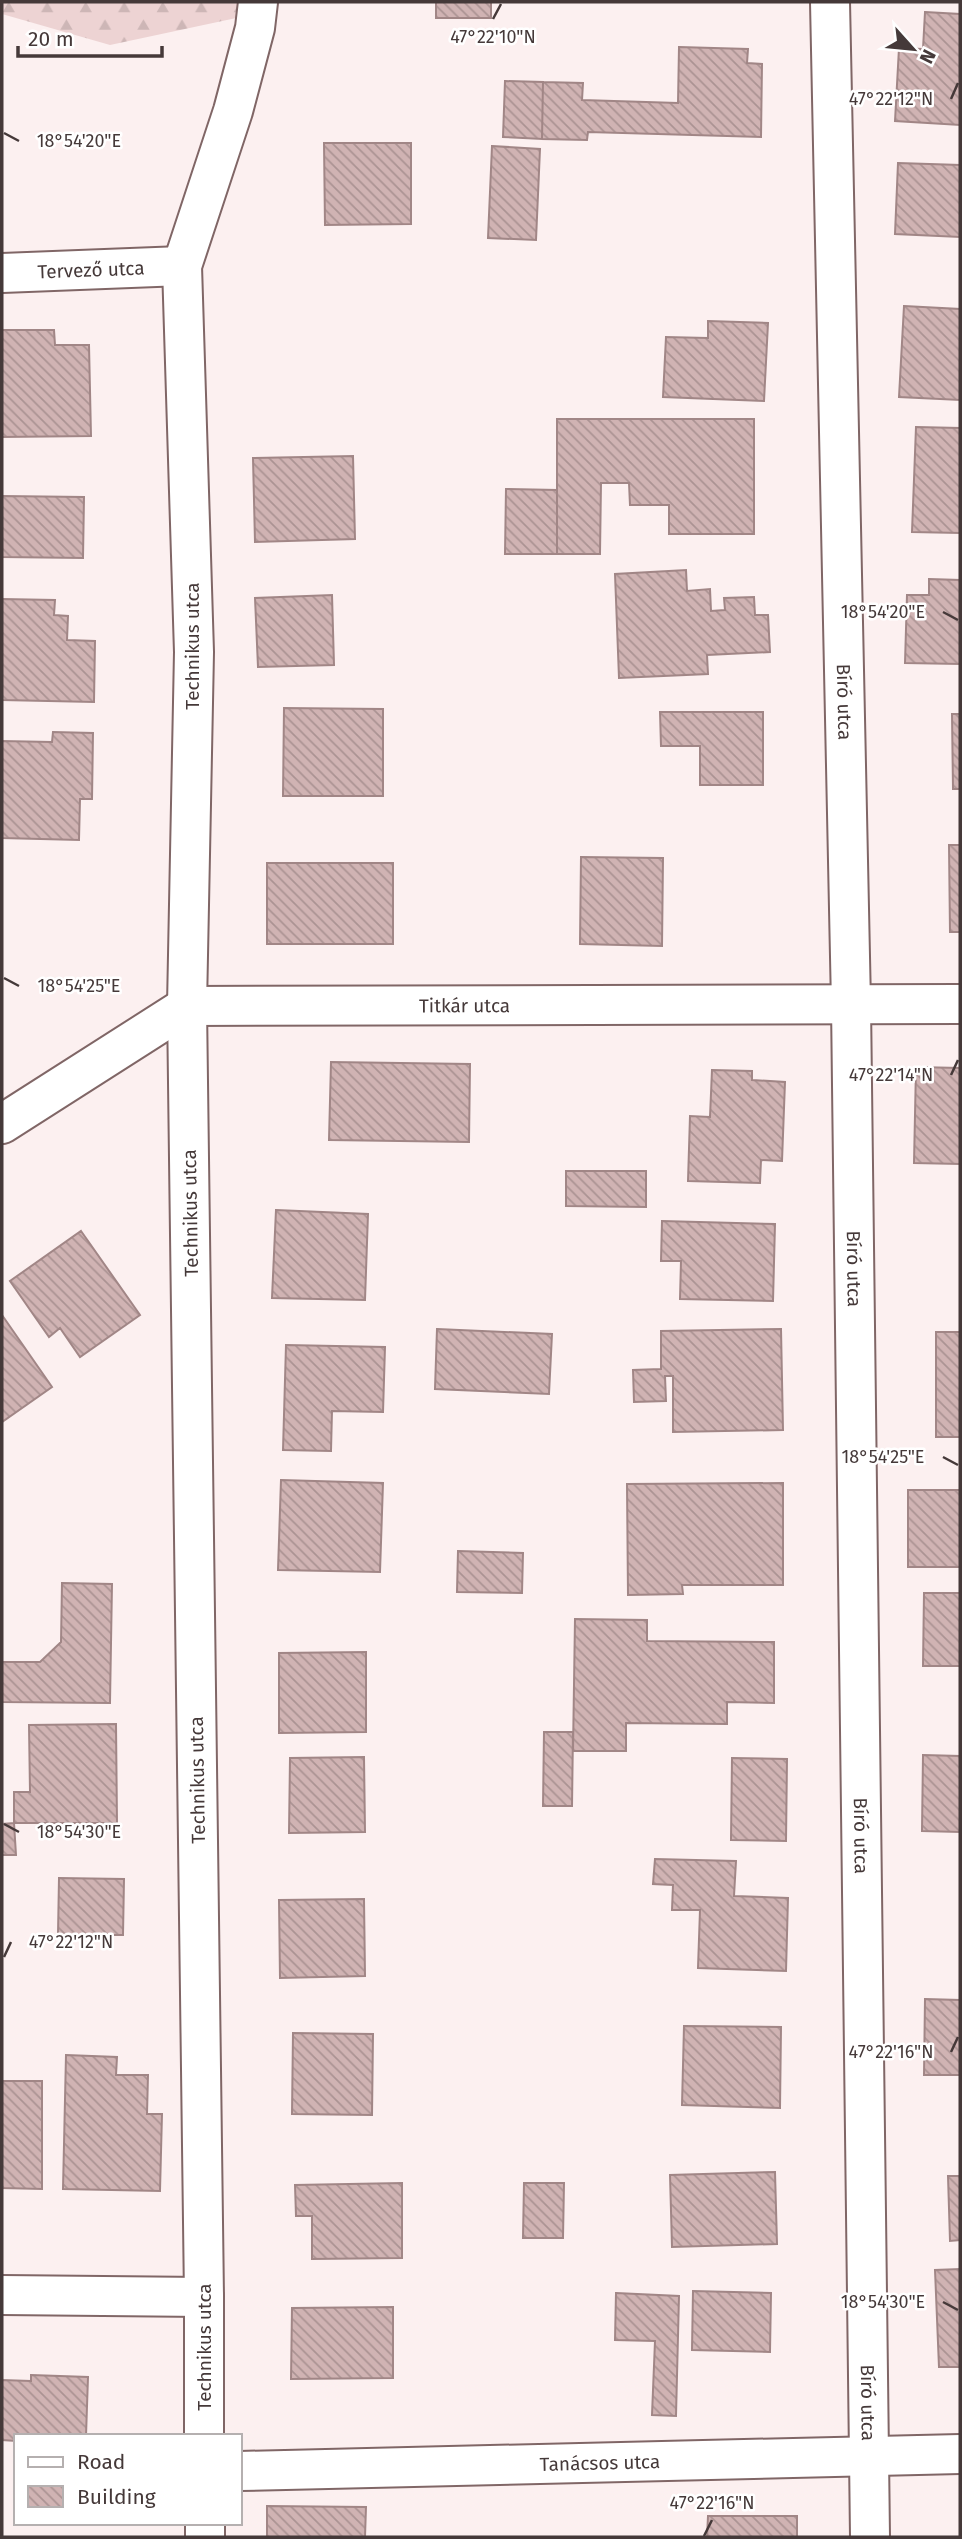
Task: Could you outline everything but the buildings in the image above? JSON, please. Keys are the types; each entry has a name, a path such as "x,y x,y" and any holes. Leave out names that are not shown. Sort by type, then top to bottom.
{"street":[{"name":"Technikus utca","path":"204,2434 187,1006 194,652 182,266 233,111 255,29 258,2"},
{"name":"Bíró utca","path":"830,2 851,1004 870,2537"},
{"name":"Tervező utca","path":"2,273 182,266"},
{"name":"Titkár utca","path":"187,1006 960,1004"},
{"path":"2,1124 187,1006"},
{"path":"2,2295 204,2297"},
{"name":"Tanácsos utca","path":"242,2471 960,2454"}],"green space":[{"path":"2,2 243,2 241,17 110,45 2,14"}]}
